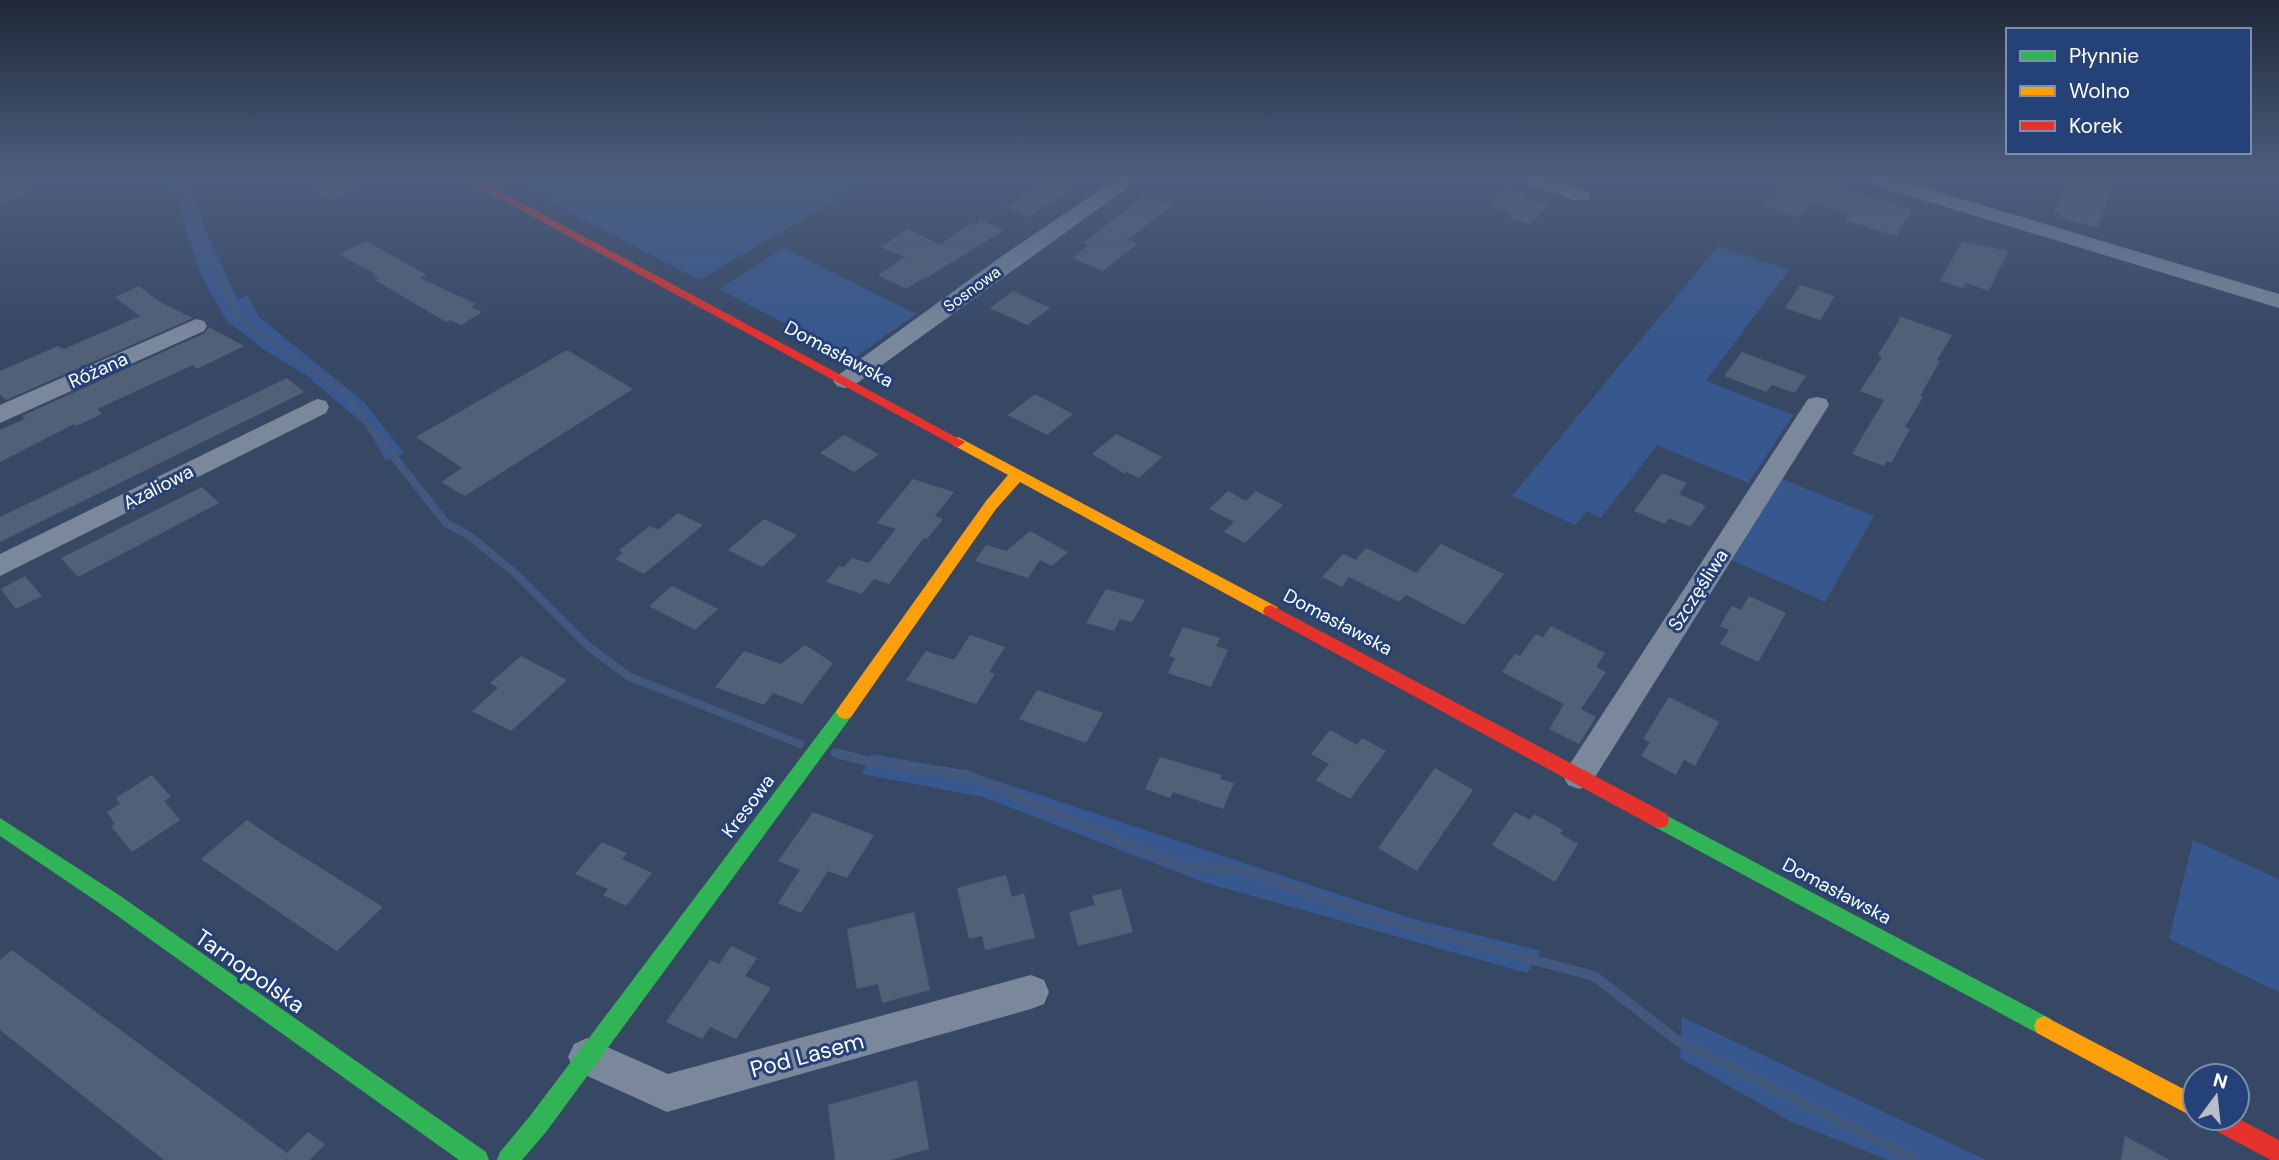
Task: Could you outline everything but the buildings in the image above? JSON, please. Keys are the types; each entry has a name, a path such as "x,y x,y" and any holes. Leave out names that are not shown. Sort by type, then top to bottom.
{"street":[{"name":"Domasławska","path":"562,229 2181,1099"},
{"name":"Sosnowa","path":"845,381 1056,229"},
{"path":"2041,229 2279,301"},
{"name":"Różana","path":"0,415 196,326"},
{"name":"Szczęśliwa","path":"1579,776 1817,405"},
{"name":"Azaliowa","path":"0,566 317,407"},
{"name":"Kresowa","path":"508,1160 840,718 991,505 1018,474"},
{"name":"Tarnopolska","path":"0,826 112,901 475,1158"},
{"name":"Pod Lasem","path":"587,1057 667,1093 1031,992"},
{"path":"2241,1132 2279,1152"}],"shaded area":[{"path":"186,229 205,229 238,300 248,295 259,317 364,402 404,453 386,461 366,426 306,375 266,351 226,320 200,273"},
{"path":"602,229 786,229 699,280"},
{"path":"1718,246 1789,270 1706,381 1793,415 1748,483 1657,445 1601,518 1587,511 1575,525 1512,496"},
{"path":"784,248 916,314 853,359 719,289"},
{"path":"1782,479 1874,516 1825,602 1732,560"},
{"path":"872,754 967,771 1413,919 1541,951 1527,973 1203,882 983,797 862,774"},
{"path":"2193,840 2279,879 2279,992 2169,939"},
{"path":"1682,1017 1986,1160 1888,1160 1790,1121 1680,1058"}],"waterway":[{"path":"196,229 239,319 343,392 374,431"},
{"path":"372,429 446,523 470,536 516,574 588,646 628,676 800,744"},
{"path":"836,753 871,762 966,775 1183,867 1238,869 1388,921 1594,976 1678,1041 1916,1160"}],"traffic: fast":[{"path":"508,1160 538,1124 845,712"},
{"path":"1660,820 2044,1026"},
{"path":"0,826 112,901 478,1160"}],"traffic: slow":[{"path":"958,442 1271,611"},
{"path":"845,712 991,505 1018,474"},
{"path":"2044,1026 2181,1099"}],"traffic: jam":[{"path":"562,229 958,442"},
{"path":"1271,611 1660,820"},
{"path":"2241,1132 2279,1152"}]}
